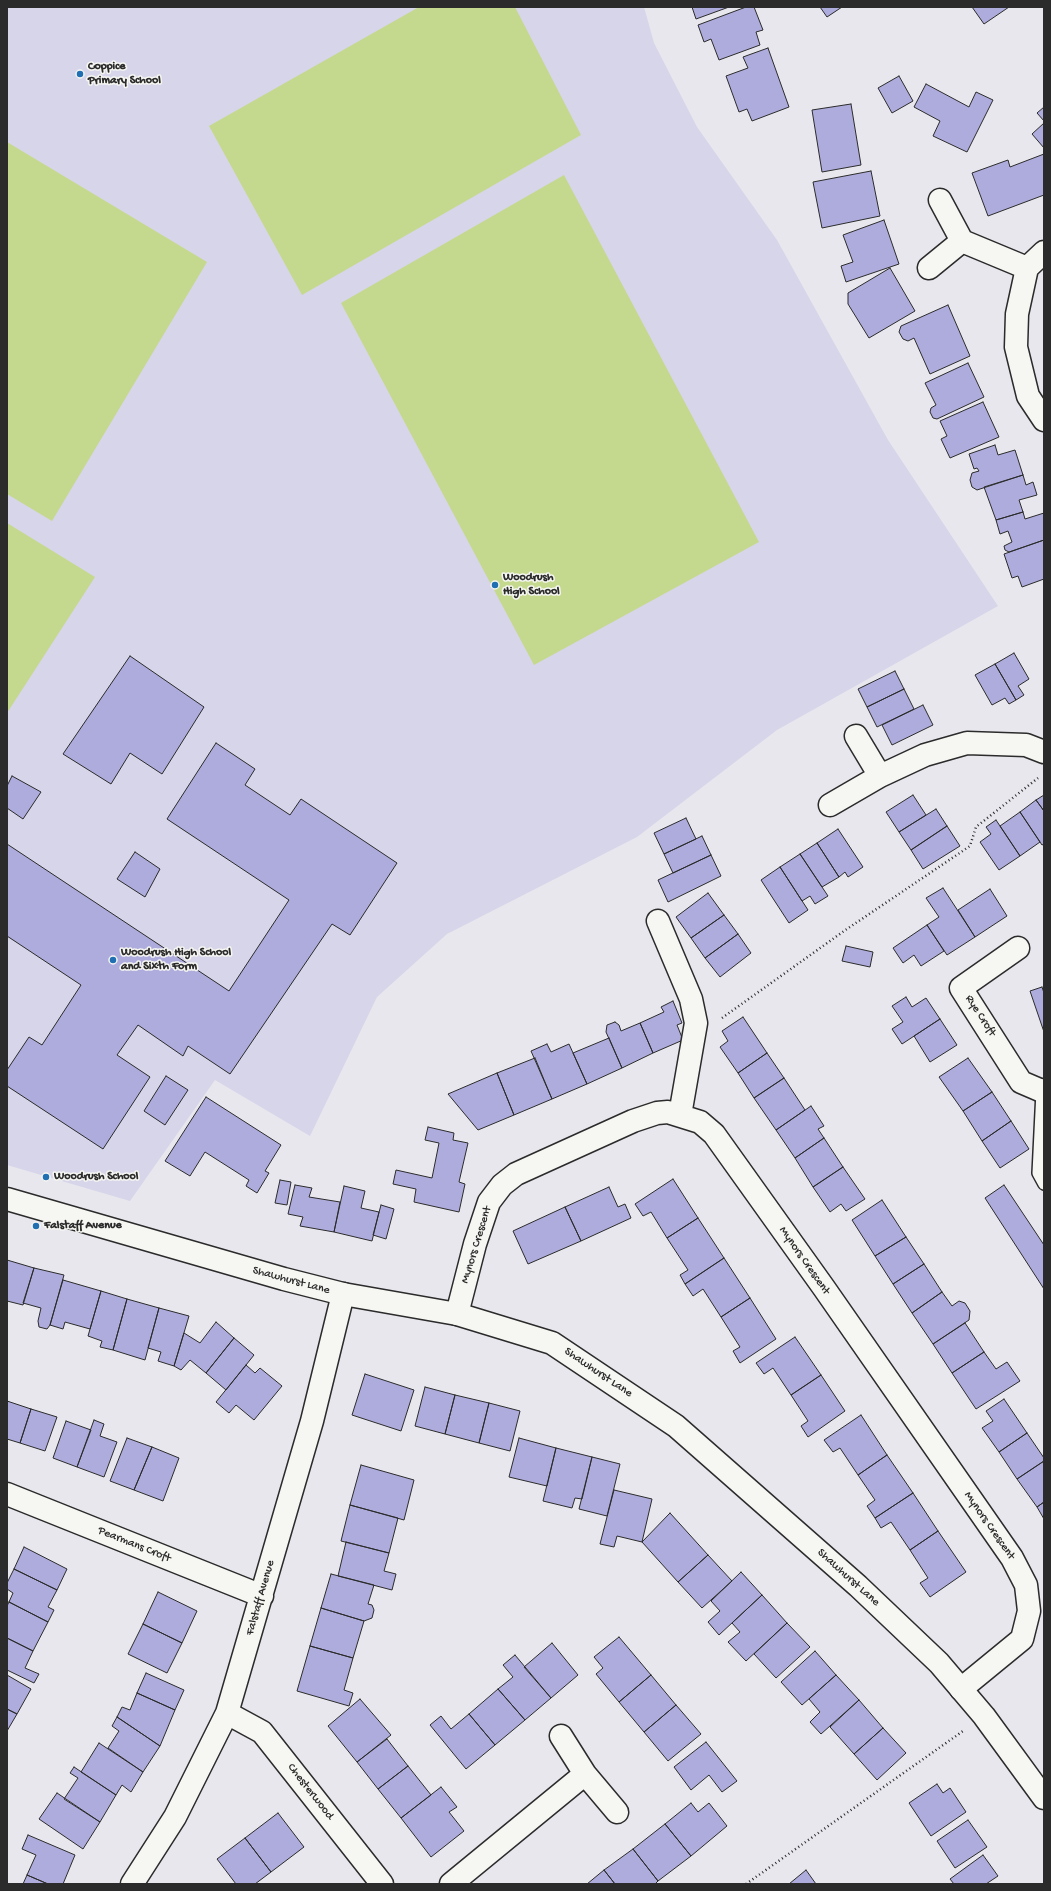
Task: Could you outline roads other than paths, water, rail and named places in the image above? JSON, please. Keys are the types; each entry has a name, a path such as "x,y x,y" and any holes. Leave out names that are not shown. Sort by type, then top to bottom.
{"street":[{"path":"940,200 962,241 1027,268"},
{"path":"929,268 962,241"},
{"path":"1044,252 1027,268 1017,314 1016,347 1028,396 1044,420"},
{"path":"856,736 880,776"},
{"path":"830,805 880,776 925,754 967,743 1026,745 1044,752"},
{"path":"658,921 691,999 696,1023 680,1115"},
{"name":"Rye Croft","path":"1018,948 961,988 1021,1082 1043,1091"},
{"name":"Mynors Crescent","path":"457,1314 475,1244 489,1202 502,1185 516,1174 633,1121 657,1113 668,1112 700,1122 714,1134 819,1282 1012,1558 1026,1586 1037,1612 1022,1639 961,1689"},
{"name":"Shawhurst Lane","path":"7,1198 210,1259 343,1294 457,1314 552,1343 676,1426 858,1586 939,1664 961,1689 984,1716 1044,1798"},
{"name":"Falstaff Avenue","path":"132,1884 175,1817 227,1713 312,1421 343,1294"},
{"name":"Pearmans Croft","path":"7,1494 262,1596"},
{"name":"Chesterwood","path":"227,1713 262,1732 382,1884"},
{"path":"561,1736 586,1774 617,1812"},
{"path":"451,1884 586,1774"}],"lane":[{"path":"1043,1091 1038,1173 1044,1184"}],"place":[{"name":"Coppice Primary School","path":"80,74"},
{"name":"Woodrush High School","path":"495,585"},
{"name":"Woodrush High School and Sixth Form","path":"113,960"},
{"name":"Woodrush School","path":"46,1177"},
{"name":"Falstaff Avenue","path":"36,1226"}]}
